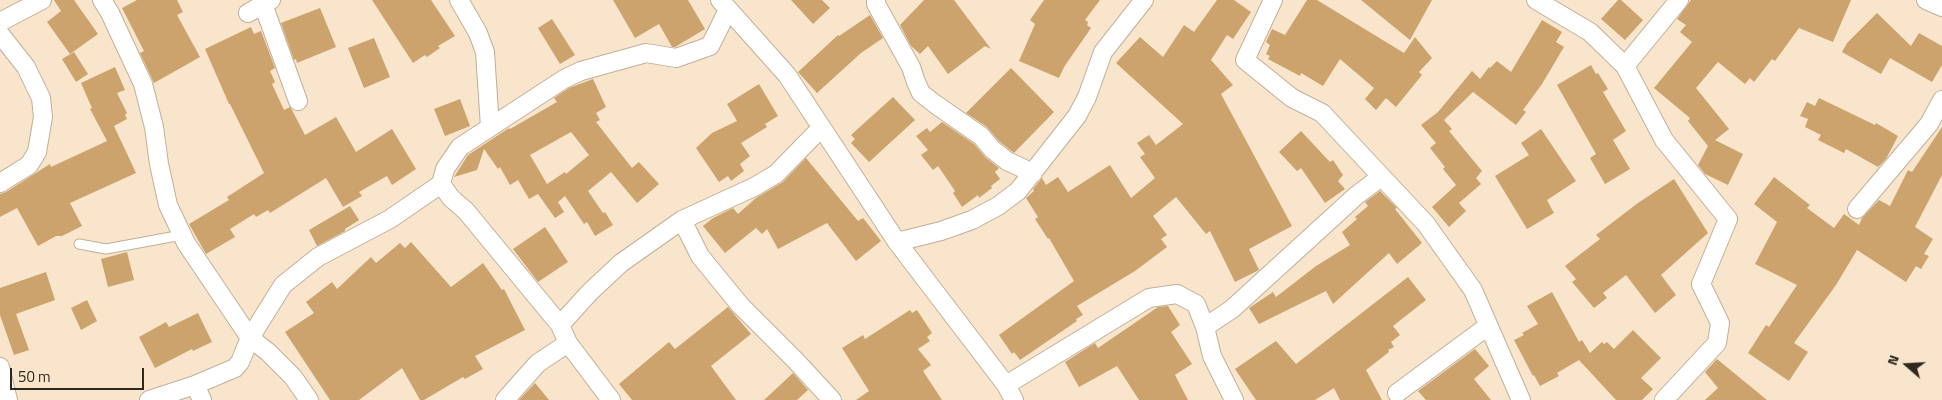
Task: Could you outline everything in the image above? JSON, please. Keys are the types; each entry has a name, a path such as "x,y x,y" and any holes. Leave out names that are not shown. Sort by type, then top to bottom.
{"street":[{"path":"0,22 42,0"},
{"path":"102,0 143,84 154,127 159,164 168,205 182,236 222,299 250,338 293,376 309,400"},
{"path":"459,0 478,33 485,52 490,127"},
{"path":"876,0 876,4 911,67 921,92 981,136 1006,161 1033,173"},
{"path":"897,242 941,231 972,220 998,206 1018,191 1077,116 1087,96 1103,52 1144,0"},
{"path":"1272,0 1245,60 1292,98 1322,113 1426,224 1473,290 1521,400"},
{"path":"1536,0 1590,32 1625,66 1664,140 1728,219 1701,284 1720,323 1716,343 1664,400"},
{"path":"1625,66 1679,0"},
{"path":"1926,0 1942,7"},
{"path":"149,400 199,392 235,368 240,362 250,338 283,285 318,256 390,219 441,184 449,161 460,147 564,79 581,71 646,54 676,58 710,46 724,5 787,75 897,242 1010,393 1149,298 1177,294 1196,304 1205,327 1212,356 1234,400"},
{"path":"261,6 298,101"},
{"path":"0,34 26,67 41,98 43,117 37,152 28,165 0,183"},
{"path":"1857,209 1928,124 1942,100"},
{"path":"560,325 590,292 621,263 682,220 754,187 776,174 821,128"},
{"path":"1205,327 1232,309 1357,195 1381,177"},
{"path":"441,184 466,211 560,325 568,343 611,400"},
{"path":"682,220 700,256 740,305 832,400"},
{"path":"1397,393 1488,326"},
{"path":"505,400 538,362 568,343"},
{"path":"0,367 8,400"}],"lane":[{"path":"79,244 106,249 182,236"}],"building":[{"path":"54,0 74,0 98,34 70,54 47,22 61,11"},
{"path":"137,0 177,0 183,12 177,15 200,57 154,83 140,53 144,51 122,8"},
{"path":"372,0 431,0 455,36 438,46 440,48 427,57 425,55 413,63"},
{"path":"613,0 688,0 705,29 675,47 672,47 659,24 635,38"},
{"path":"791,0 822,0 830,8 813,24"},
{"path":"924,0 954,0 991,49 985,46 948,74 928,46 920,54 911,46 900,25"},
{"path":"1044,0 1100,0 1085,20 1091,28 1064,67 1059,78 1019,61 1035,24 1030,20"},
{"path":"1217,0 1234,0 1251,12 1233,39 1227,35 1211,60 1233,85 1221,94 1292,226 1249,249 1259,270 1235,282 1210,231 1206,234 1176,197 1153,216 1167,235 1161,239 1167,247 1135,271 1077,306 1083,315 1076,319 1077,321 1020,360 1014,352 1012,354 999,335 1074,281 1049,238 1035,219 1038,217 1026,198 1034,191 1033,189 1042,178 1046,185 1058,177 1068,192 1110,165 1131,198 1155,178 1140,157 1145,154 1137,143 1149,135 1156,145 1183,124 1116,63 1140,37 1163,57 1184,25 1194,32"},
{"path":"1307,0 1317,0 1404,53 1415,37 1432,58 1419,72 1422,75 1396,107 1386,98 1376,110 1365,99 1374,88 1340,59 1323,86 1301,73 1300,76 1268,59 1270,56 1266,54 1270,45 1266,42 1272,29 1285,35"},
{"path":"1361,0 1432,0 1410,40"},
{"path":"1618,0 1621,0 1643,20 1625,40 1601,19"},
{"path":"1691,0 1851,0 1833,42 1799,28 1775,61 1772,59 1754,82 1750,78 1745,84 1718,62 1696,88 1729,129 1715,140 1743,154 1728,185 1705,174 1698,165 1708,146 1688,121 1690,118 1654,88 1692,42 1680,32 1686,25 1677,19"},
{"path":"320,8 336,47 297,63 296,59 294,60 281,23"},
{"path":"1877,13 1911,46 1919,33 1942,46 1942,65 1932,82 1890,58 1881,74 1842,52 1847,43"},
{"path":"870,15 883,38 861,53 817,93 798,72 838,35"},
{"path":"552,19 575,55 560,64 538,28"},
{"path":"1542,20 1562,32 1556,42 1564,47 1542,84 1523,110 1526,112 1516,125 1473,92 1444,120 1452,129 1449,131 1482,171 1476,178 1481,184 1459,203 1466,211 1449,227 1432,207 1456,185 1430,148 1436,143 1421,125 1438,112 1472,71 1480,79 1489,67 1497,61 1511,72"},
{"path":"251,27 254,34 261,31 275,68 270,71 275,82 272,84 284,110 290,107 305,135 336,117 356,152 392,129 416,169 392,185 387,176 359,192 362,196 343,207 326,178 270,213 268,210 256,217 254,214 230,229 235,237 206,254 189,224 229,200 227,197 264,173 229,104 205,49"},
{"path":"374,38 390,77 364,88 348,48"},
{"path":"74,52 88,74 76,82 62,59"},
{"path":"1591,65 1608,89 1603,92 1626,131 1613,140 1630,169 1605,184 1590,158 1596,154 1557,85"},
{"path":"115,67 125,90 117,93 127,113 125,115 127,119 114,126 136,173 70,203 82,226 62,236 56,236 38,246 17,208 0,217 0,194 50,164 51,167 107,141 90,109 92,108 81,83"},
{"path":"1011,68 1054,112 1014,153 999,141 987,127 966,113"},
{"path":"593,79 606,107 596,113 600,120 596,122 632,168 639,162 659,184 637,203 611,172 588,191 613,225 595,236 587,222 584,224 565,196 558,202 564,212 555,218 538,194 529,199 518,180 510,185 500,167 498,169 484,149 477,170 454,177 468,155 509,128 557,102 554,98 569,88","holes":["571,132 589,155 566,174 565,172 547,184 530,155"]},
{"path":"759,84 778,116 765,124 767,127 741,143 750,156 740,164 744,171 731,181 728,176 719,182 696,148 712,133 737,121 727,104"},
{"path":"893,97 915,120 869,162 851,143 855,139 851,135"},
{"path":"1819,98 1875,125 1876,123 1898,136 1886,159 1878,167 1846,149 1844,153 1818,140 1821,135 1805,127 1808,119 1800,116 1807,102 1815,106"},
{"path":"460,99 470,126 445,136 434,109"},
{"path":"942,122 974,144 985,157 999,168 995,172 1000,179 991,186 992,188 979,198 978,195 962,207 953,193 955,191 938,166 933,170 921,155 928,150 916,136 927,128 930,132"},
{"path":"1942,127 1942,175 1915,227 1933,239 1924,254 1929,256 1921,269 1916,266 1906,282 1857,250 1836,285 1794,343 1808,352 1789,381 1748,353 1766,325 1769,327 1797,285 1755,264 1777,222 1754,204 1774,177 1810,205 1807,208 1834,228 1844,214 1859,225 1862,218 1879,200 1890,206 1908,170 1912,172"},
{"path":"1541,129 1576,181 1547,200 1554,213 1527,229 1495,176 1529,155 1521,143"},
{"path":"1301,131 1330,162 1333,160 1343,175 1338,181 1345,189 1325,203 1301,168 1297,171 1279,152"},
{"path":"806,158 858,221 863,218 881,241 856,261 827,223 778,249 767,229 762,234 756,228 725,253 703,226 713,218 733,208 738,214 756,198 783,182"},
{"path":"1674,179 1708,233 1661,275 1676,295 1655,313 1626,275 1603,293 1607,298 1594,308 1572,282 1576,279 1565,266 1600,239 1596,235"},
{"path":"1380,191 1397,208 1395,209 1422,243 1397,264 1389,253 1333,304 1326,291 1259,324 1249,308 1273,292 1276,297 1316,266 1350,245 1342,232 1368,206 1365,202"},
{"path":"350,206 359,220 345,229 345,231 317,246 309,230"},
{"path":"545,227 568,262 538,282 513,249"},
{"path":"411,242 451,287 483,263 502,290 504,289 525,330 475,356 483,369 465,379 463,377 424,400 420,400 402,368 359,400 330,400 285,332 314,313 306,302 332,282 337,289 371,257 376,263 400,243 405,248"},
{"path":"127,252 134,280 108,287 101,259"},
{"path":"46,272 55,300 16,314 29,350 14,355 0,315 0,288"},
{"path":"1408,277 1426,300 1393,326 1400,335 1391,342 1394,347 1366,370 1382,400 1340,400 1334,388 1315,400 1256,400 1235,369 1276,341 1296,364"},
{"path":"1552,292 1579,342 1582,340 1590,353 1602,342 1604,344 1607,342 1614,349 1633,330 1661,358 1641,378 1653,389 1642,400 1616,400 1579,360 1557,373 1559,376 1540,386 1514,340 1538,324 1527,306"},
{"path":"87,300 97,321 81,330 71,308"},
{"path":"1168,306 1180,325 1171,332 1192,364 1175,375 1188,400 1139,400 1117,366 1079,387 1065,362 1095,343 1098,348 1158,307"},
{"path":"728,307 751,334 711,366 736,400 632,400 619,384 669,342 675,349"},
{"path":"910,310 912,313 917,310 932,333 927,337 930,341 918,349 931,365 923,371 942,400 856,400 869,391 842,348 863,335 865,339"},
{"path":"198,313 212,342 193,351 192,349 155,368 139,337 166,322 169,327"},
{"path":"1475,349 1489,366 1474,379 1491,400 1426,400 1418,391"},
{"path":"1717,359 1767,400 1705,400 1718,388 1705,372"},
{"path":"793,373 808,390 797,400 764,400"},
{"path":"535,383 549,400 519,400"}]}
